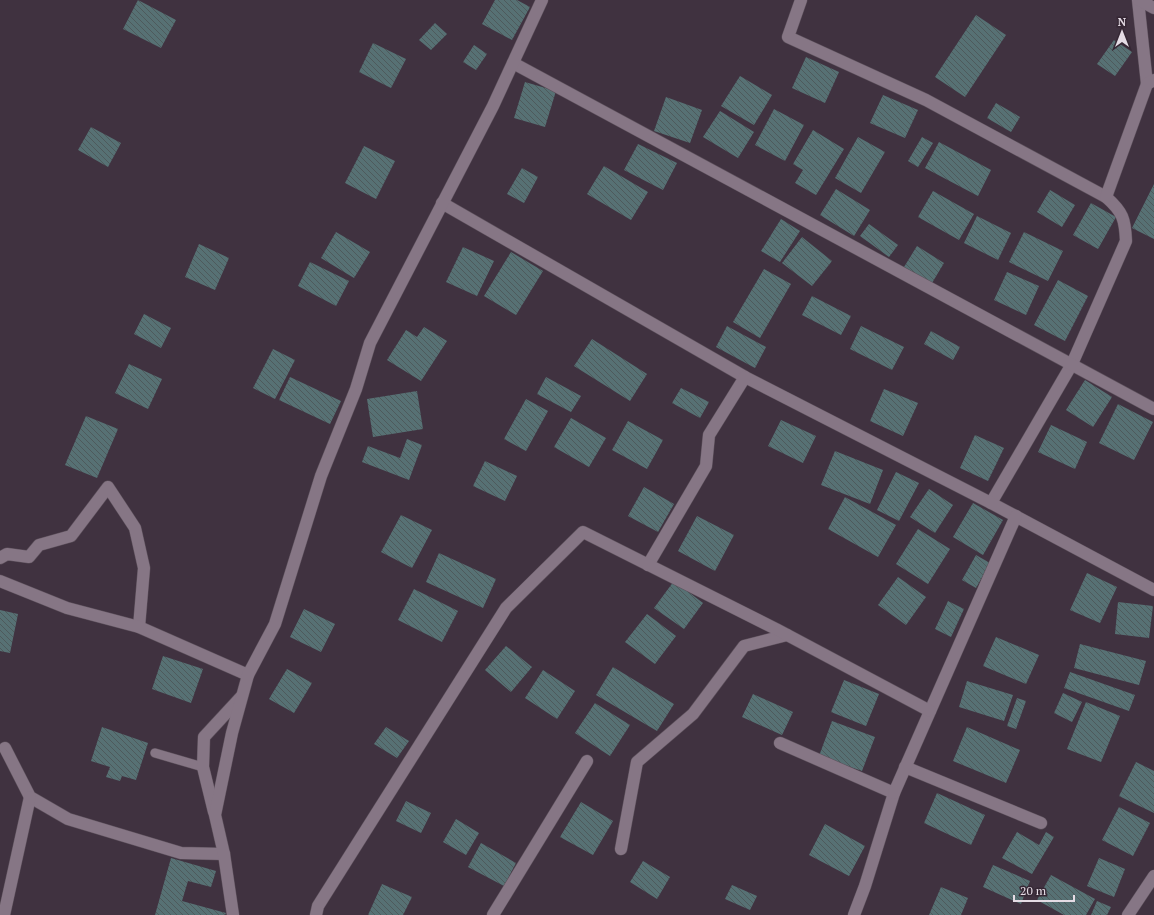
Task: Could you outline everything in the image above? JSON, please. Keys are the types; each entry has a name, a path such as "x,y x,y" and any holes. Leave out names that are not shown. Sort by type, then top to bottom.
{"street":[{"path":"215,815 232,733 248,675 275,624 321,476 356,389 370,343 493,106 542,0"},
{"path":"802,0 788,38 926,100 1106,197 1118,207 1125,221 1126,241 1072,364 991,502"},
{"path":"1106,197 1150,82 1138,0"},
{"path":"1138,0 1154,8"},
{"path":"513,63 1154,409"},
{"path":"442,203 745,377 991,502 1154,590"},
{"path":"648,565 706,466 709,435 745,377"},
{"path":"0,558 7,554 29,557 39,545 71,536 108,487 135,528 144,568 139,627"},
{"path":"854,915 865,886 894,793 1016,516"},
{"path":"316,915 318,906 322,899 506,608 583,532 787,635 930,711"},
{"path":"0,581 67,608 139,627 248,675"},
{"path":"621,849 637,762 693,714 744,646 787,635"},
{"path":"233,915 224,854 203,767 204,737 242,696"},
{"path":"780,743 894,793"},
{"path":"5,748 30,797 68,819 182,853 224,854"},
{"path":"494,915 587,761"},
{"path":"905,767 1041,823"},
{"path":"4,915 30,797"},
{"path":"1128,915 1154,876"}],"lane":[{"path":"155,753 203,767"}],"building":[{"path":"138,0 176,20 161,48 123,29"},
{"path":"495,0 517,0 530,7 512,40 482,24"},
{"path":"976,15 1006,35 965,97 935,77"},
{"path":"435,23 447,34 431,50 419,40"},
{"path":"1114,40 1132,52 1115,76 1097,64"},
{"path":"373,43 406,59 391,88 359,72"},
{"path":"474,45 487,54 476,70 463,62"},
{"path":"806,57 839,72 825,103 792,88"},
{"path":"740,76 772,95 754,125 721,106"},
{"path":"525,82 556,91 545,127 514,118"},
{"path":"883,95 918,110 905,138 870,123"},
{"path":"666,97 702,110 690,143 654,131"},
{"path":"996,103 1020,117 1011,132 987,118"},
{"path":"774,109 804,125 785,161 755,145"},
{"path":"720,111 754,132 738,158 703,137"},
{"path":"91,127 121,143 108,167 78,150"},
{"path":"813,130 844,149 816,195 795,183 803,170 793,164"},
{"path":"858,137 885,152 861,193 835,178"},
{"path":"922,137 933,143 918,167 908,161"},
{"path":"939,142 991,170 978,196 925,168"},
{"path":"638,144 677,163 663,190 624,170"},
{"path":"364,146 395,161 376,199 345,183"},
{"path":"604,166 648,192 631,220 587,194"},
{"path":"522,168 538,177 524,203 507,194"},
{"path":"1154,184 1154,239 1132,228"},
{"path":"836,189 870,210 854,236 820,215"},
{"path":"1050,190 1075,205 1062,227 1037,212"},
{"path":"933,191 974,214 959,240 918,217"},
{"path":"1091,203 1116,217 1098,249 1073,235"},
{"path":"977,216 1011,233 998,260 964,243"},
{"path":"781,219 800,231 780,262 761,251"},
{"path":"869,224 898,245 889,257 860,236"},
{"path":"336,232 370,252 354,278 321,258"},
{"path":"1024,232 1063,251 1048,281 1009,262"},
{"path":"802,237 832,261 812,286 782,263"},
{"path":"199,244 229,258 215,290 185,277"},
{"path":"917,246 944,263 932,283 904,267"},
{"path":"463,247 494,261 477,296 446,282"},
{"path":"511,252 543,271 516,315 484,296"},
{"path":"310,262 349,281 336,306 298,286"},
{"path":"764,269 791,284 760,338 733,322"},
{"path":"1007,272 1039,286 1026,315 994,300"},
{"path":"1058,280 1088,296 1065,341 1034,325"},
{"path":"812,296 851,316 841,335 802,315"},
{"path":"144,314 171,328 161,348 134,334"},
{"path":"727,326 766,347 755,368 716,347"},
{"path":"861,326 904,347 892,370 850,349"},
{"path":"424,327 447,341 421,381 387,360 406,330 417,337"},
{"path":"931,331 960,347 953,360 924,344"},
{"path":"592,339 647,374 630,401 574,366"},
{"path":"273,349 295,360 275,399 253,388"},
{"path":"129,364 162,379 148,409 115,393"},
{"path":"290,377 341,401 330,424 279,400"},
{"path":"546,377 581,396 571,412 537,394"},
{"path":"1085,380 1112,397 1093,427 1066,410"},
{"path":"681,388 709,402 700,418 672,403"},
{"path":"884,389 918,403 903,436 870,421"},
{"path":"417,391 423,429 373,437 367,399"},
{"path":"526,399 548,411 526,451 504,439"},
{"path":"1118,404 1153,422 1134,460 1099,443"},
{"path":"86,416 118,429 97,478 65,465"},
{"path":"571,418 606,438 589,467 554,447"},
{"path":"781,420 816,436 803,463 768,446"},
{"path":"628,421 663,440 647,469 612,450"},
{"path":"1051,425 1087,442 1075,469 1038,452"},
{"path":"975,435 1004,448 988,481 960,468"},
{"path":"407,439 422,445 409,480 362,462 368,446 400,458"},
{"path":"835,451 883,470 870,504 821,485"},
{"path":"485,461 517,476 505,501 473,486"},
{"path":"896,472 919,483 899,521 877,510"},
{"path":"644,487 674,504 658,532 628,516"},
{"path":"929,489 953,505 935,533 910,517"},
{"path":"845,497 896,525 878,557 828,529"},
{"path":"973,503 1003,520 983,555 953,537"},
{"path":"401,515 432,530 412,568 381,552"},
{"path":"697,516 734,535 715,571 678,551"},
{"path":"918,529 950,549 928,584 896,564"},
{"path":"439,553 496,579 483,608 426,582"},
{"path":"976,555 990,563 976,588 962,580"},
{"path":"1087,573 1117,587 1100,623 1070,610"},
{"path":"898,577 926,597 906,625 878,605"},
{"path":"674,581 703,603 684,629 654,608"},
{"path":"414,589 458,611 442,642 398,620"},
{"path":"948,601 964,609 951,637 935,629"},
{"path":"1118,602 1153,606 1149,638 1115,634"},
{"path":"304,609 335,624 321,652 290,637"},
{"path":"0,610 18,614 10,653 0,651"},
{"path":"647,614 676,636 655,664 625,642"},
{"path":"996,637 1039,655 1026,684 983,666"},
{"path":"1080,644 1146,661 1139,685 1074,668"},
{"path":"506,646 532,667 511,692 485,670"},
{"path":"163,656 203,669 191,703 152,689"},
{"path":"613,667 674,704 657,731 596,695"},
{"path":"287,669 312,683 294,713 269,699"},
{"path":"543,670 575,691 557,719 525,698"},
{"path":"1070,672 1135,695 1129,711 1064,688"},
{"path":"844,680 879,694 866,726 831,712"},
{"path":"967,681 1013,695 1004,721 959,707"},
{"path":"1063,693 1082,702 1072,722 1054,713"},
{"path":"753,694 793,712 782,735 742,717"},
{"path":"1017,698 1026,701 1016,729 1007,726"},
{"path":"1086,702 1120,716 1101,762 1067,749"},
{"path":"595,703 630,725 610,756 575,733"},
{"path":"832,721 875,737 862,771 819,756"},
{"path":"102,727 148,743 136,780 122,776 120,781 106,777 110,767 91,761"},
{"path":"386,727 409,741 397,758 374,744"},
{"path":"967,727 1020,750 1006,783 953,761"},
{"path":"1136,762 1154,771 1154,813 1119,796"},
{"path":"937,793 985,815 971,845 924,823"},
{"path":"406,801 431,813 421,833 396,821"},
{"path":"581,802 613,821 593,855 560,837"},
{"path":"1119,807 1150,823 1133,856 1102,840"},
{"path":"456,819 479,833 466,855 443,842"},
{"path":"825,824 865,846 849,876 809,855"},
{"path":"1017,832 1039,845 1046,832 1054,837 1032,874 1002,858"},
{"path":"481,843 516,863 504,886 468,867"},
{"path":"171,858 216,871 211,887 188,881 182,901 226,913 225,915 155,915"},
{"path":"1099,858 1125,869 1114,897 1087,886"},
{"path":"643,861 670,877 657,899 630,882"},
{"path":"993,865 1030,881 1021,904 983,887"},
{"path":"1051,875 1095,899 1086,915 1064,915 1037,900"},
{"path":"382,884 412,897 403,915 368,915"},
{"path":"732,885 757,896 750,910 725,899"},
{"path":"941,887 968,898 961,915 929,915"},
{"path":"1097,901 1111,907 1107,915 1091,915"}]}
